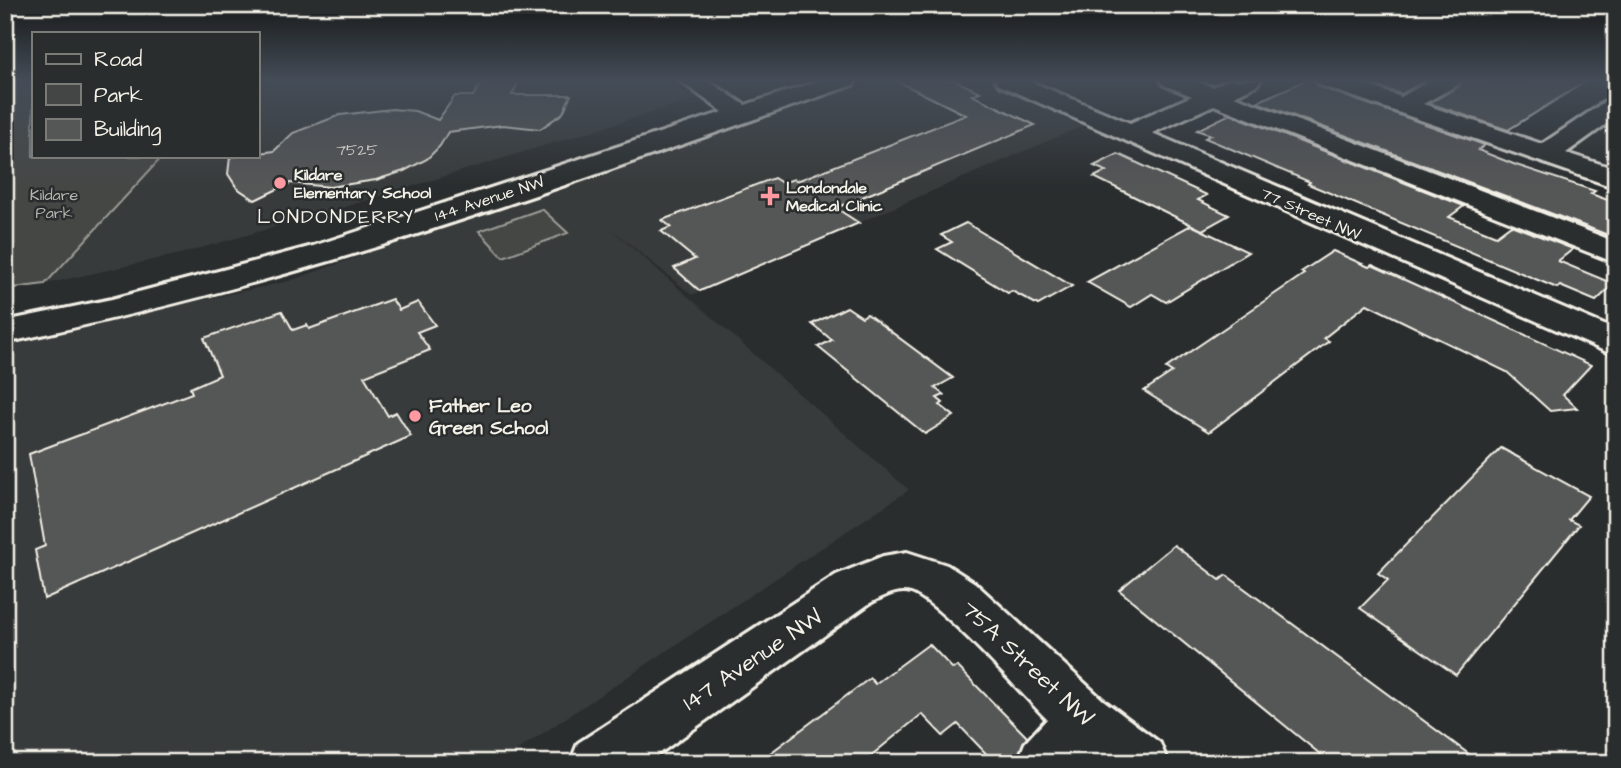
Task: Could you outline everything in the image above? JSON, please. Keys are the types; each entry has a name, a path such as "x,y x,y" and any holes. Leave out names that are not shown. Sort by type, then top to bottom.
{"street":[{"name":"144 Avenue NW","path":"5,308 206,265 708,116"},
{"name":"144 Avenue NW","path":"5,331 135,304 309,258 712,116"},
{"name":"77 Street NW","path":"1090,116 1616,344"},
{"path":"1130,133 1168,116"},
{"path":"1263,116 1616,253"},
{"path":"1431,116 1616,179"},
{"path":"1545,155 1600,116"},
{"name":"75A Street NW","path":"912,570 936,580 958,598 1084,718 1140,763"},
{"name":"147 Avenue NW","path":"598,763 853,589 881,575 912,570"},
{"path":"1045,763 1084,718"}],"shaded area":[{"name":"Kildare Elementary School","path":"259,116 641,116 332,211 180,254 45,284 161,158 259,158"},
{"name":"Father Leo Green School","path":"770,116 1064,116 1085,125 692,295 610,228 909,490 498,763 15,763 5,722 5,343 289,281 562,185"}],"green space":[{"name":"Kildare Park","path":"5,116 32,116 32,158 161,158 45,284 5,289"},
{"path":"542,209 568,233 503,257 479,231"}],"building":[{"path":"338,116 427,116 438,120 441,116 559,116 540,129 503,125 448,132 440,146 427,159 404,171 376,180 330,187 290,183 255,200 237,188 228,174 230,158 259,158 259,153 274,151 293,133"},
{"path":"964,116 1016,116 1035,125 836,208 859,223 700,291 674,268 695,259 661,231 671,227 662,220 774,178 782,183 794,179 797,181"},
{"path":"1226,116 1235,116 1464,206 1449,217 1496,236 1511,225 1573,249 1558,261 1614,284 1596,301 1560,286 1557,288 1308,184 1310,182 1205,138 1211,135 1197,130"},
{"path":"1294,116 1402,116 1485,145 1478,150 1595,191 1591,194 1616,203 1616,238"},
{"path":"1467,116 1531,116 1508,130"},
{"path":"1118,154 1207,195 1198,200 1229,215 1202,230 1094,177 1106,171 1094,166"},
{"path":"966,223 1072,286 1038,305 1012,291 1008,293 937,249 952,242 941,235"},
{"path":"1191,225 1248,252 1166,302 1152,294 1131,307 1087,282"},
{"path":"1333,251 1369,267 1372,265 1591,365 1563,395 1577,408 1550,411 1507,372 1367,304 1324,338 1329,341 1209,432 1144,391 1172,372 1166,368 1304,274 1301,272"},
{"path":"392,299 399,310 418,302 435,325 417,332 430,350 364,376 388,416 396,412 411,436 44,599 35,550 45,546 29,454 192,393 190,388 220,375 204,338 282,311 293,330 307,325 309,329"},
{"path":"847,307 862,317 867,314 953,378 935,388 944,395 937,398 943,403 940,405 954,416 925,434 818,347 832,340 812,324"},
{"path":"1501,448 1589,496 1569,520 1579,525 1456,675 1360,608 1388,580 1378,573"},
{"path":"1174,545 1220,580 1226,575 1481,763 1331,763 1119,590"},
{"path":"929,644 953,669 957,666 1027,737 1015,763 995,763 958,724 943,736 922,714 862,763 757,763 870,678 875,684"}],"place":[{"name":"Kildare Elementary School","path":"280,183"},
{"name":"Londondale Medical Clinic","path":"770,196"},
{"name":"Father Leo Green School","path":"415,416"}],"district":[{"name":"LONDONDERRY","path":"336,216"}]}
